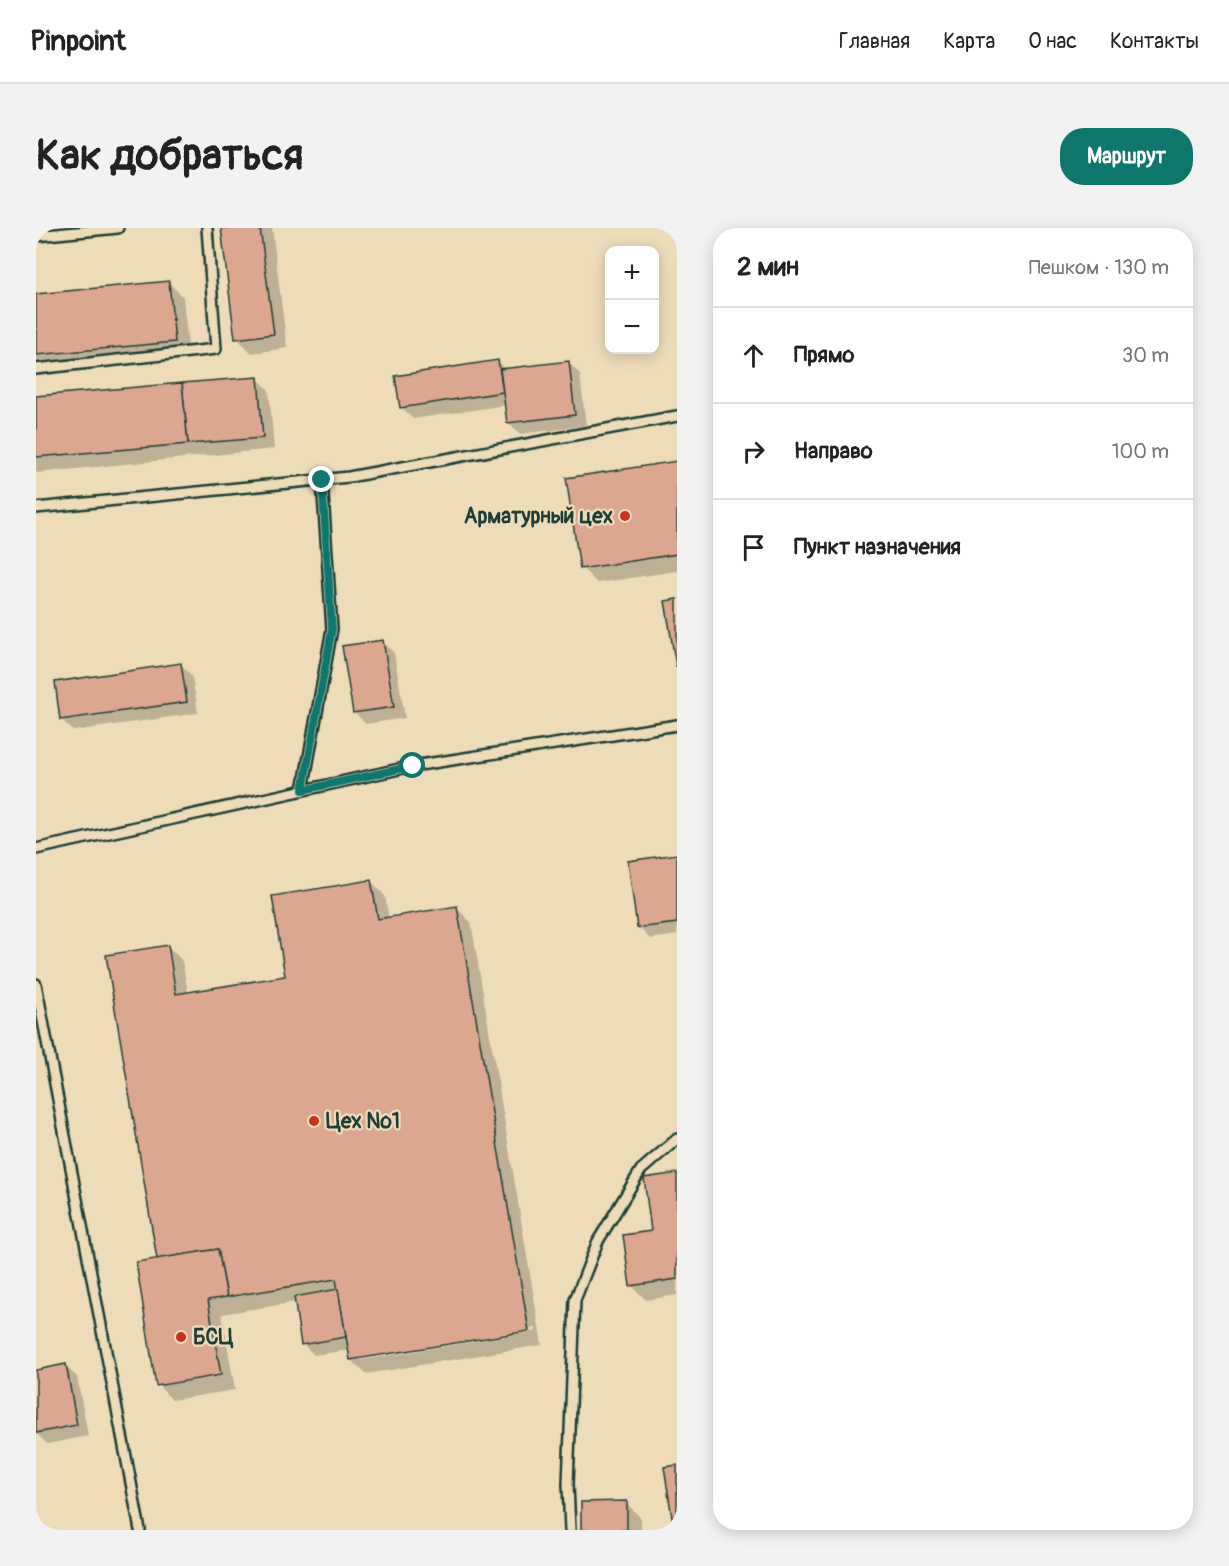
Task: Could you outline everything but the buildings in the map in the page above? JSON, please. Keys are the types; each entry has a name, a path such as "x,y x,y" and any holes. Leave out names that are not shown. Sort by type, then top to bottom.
{"lane":[{"path":"36,236 118,228"},
{"path":"36,369 216,349 207,228"},
{"path":"36,508 349,477 677,416"},
{"path":"303,790 332,629 322,480"},
{"path":"36,849 413,766 677,725"},
{"path":"36,984 140,1530"},
{"path":"570,1530 568,1484 575,1300 597,1242 641,1170 677,1139"}],"place":[{"name":"Арматурный цех","path":"625,516"},
{"name":"Цех №1","path":"314,1121"},
{"name":"БСЦ","path":"181,1337"}],"route":[{"path":"322,480 332,629 303,790 413,766"}]}
